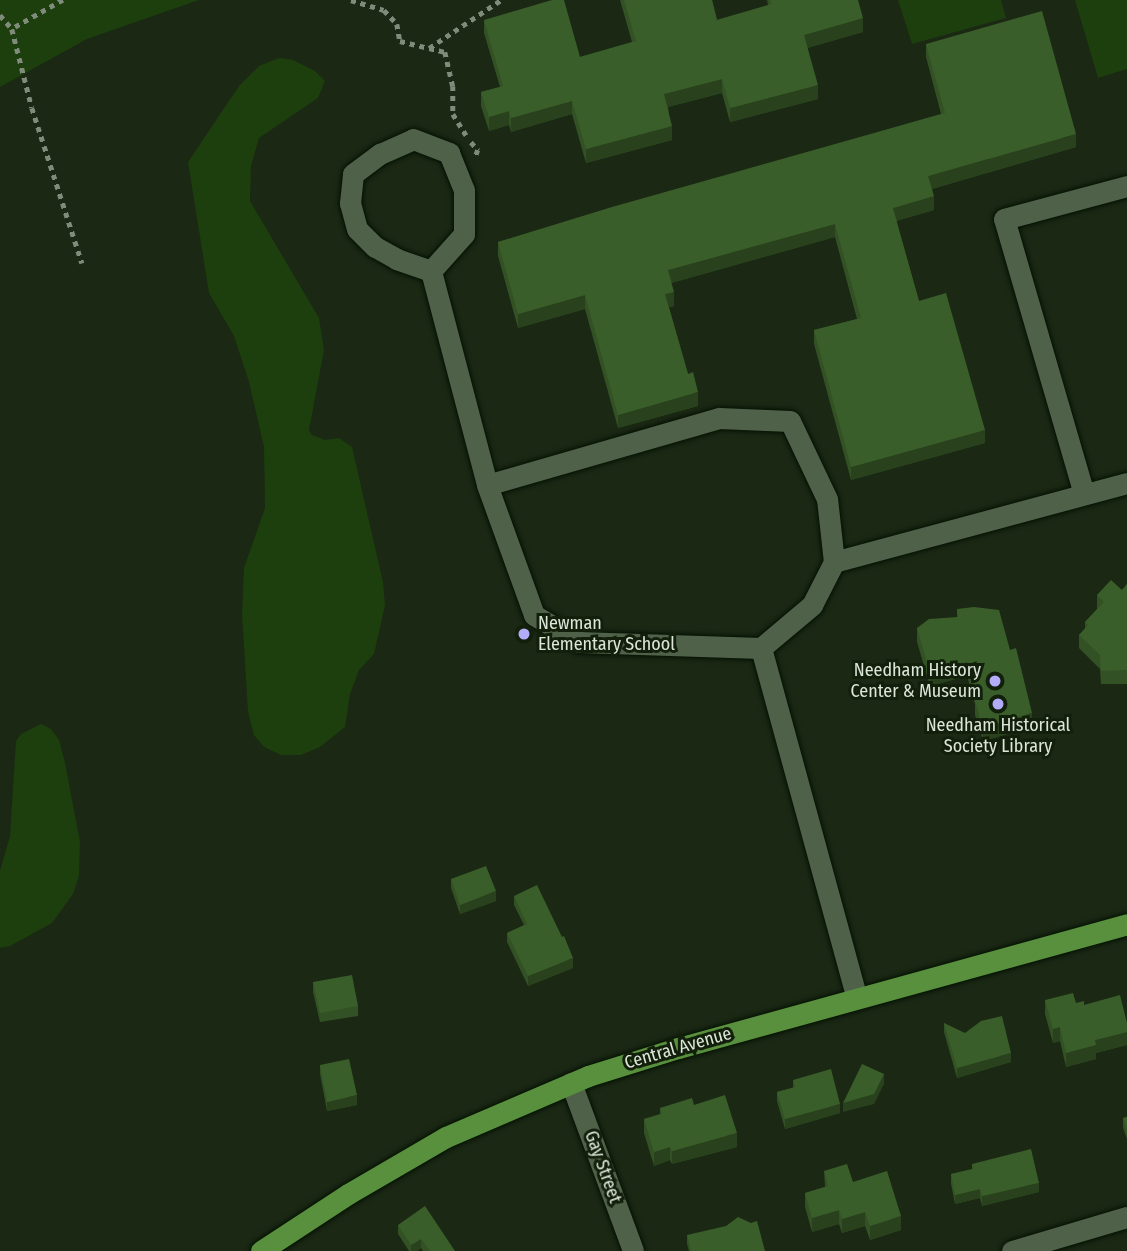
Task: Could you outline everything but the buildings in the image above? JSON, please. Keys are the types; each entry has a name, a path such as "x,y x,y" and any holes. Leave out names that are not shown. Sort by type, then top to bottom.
{"main road":[{"name":"Central Avenue","path":"261,1251 348,1194 446,1138 572,1083 646,1056 1127,924"}],"street":[{"path":"413,139 449,152 464,190 464,234 431,271 397,259 375,247 358,229 350,203 353,174 380,154 413,139"},
{"path":"1084,494 1004,219 1127,186"},
{"path":"431,271 487,485 534,615 579,642 761,648 812,605 834,562 827,499 790,421 719,418 487,485"},
{"path":"834,562 1127,483"},
{"path":"761,648 857,998"},
{"name":"Gay Street","path":"572,1083 633,1251"},
{"path":"1012,1251 1127,1217"}],"path":[{"path":"12,29 63,0"},
{"path":"351,0 384,10 397,24 400,41 445,52 453,86 456,123 478,150 469,170 458,176"},
{"path":"429,48 501,0"},
{"path":"0,15 12,29 32,108 82,263"}],"green space":[{"path":"0,0 199,0 87,39 0,87"},
{"path":"898,0 1001,0 1006,18 912,44"},
{"path":"1075,0 1127,0 1127,69 1098,78"},
{"path":"279,58 293,60 315,71 325,81 318,98 259,138 251,166 250,201 319,318 324,350 309,430 312,435 325,440 339,438 352,447 383,582 385,605 374,654 359,670 350,694 345,727 320,747 301,755 281,755 264,747 254,735 248,712 242,614 244,568 265,508 264,447 249,382 234,336 209,293 188,162 239,86 259,66"},
{"path":"41,724 51,729 59,740 65,763 80,842 79,876 73,894 52,923 10,946 0,948 0,871 10,836 16,741 21,734"}],"place":[{"name":"Newman Elementary School","path":"524,634"},
{"name":"Needham History Center & Museum","path":"995,681"},
{"name":"Needham Historical Society Library","path":"998,704"}]}
